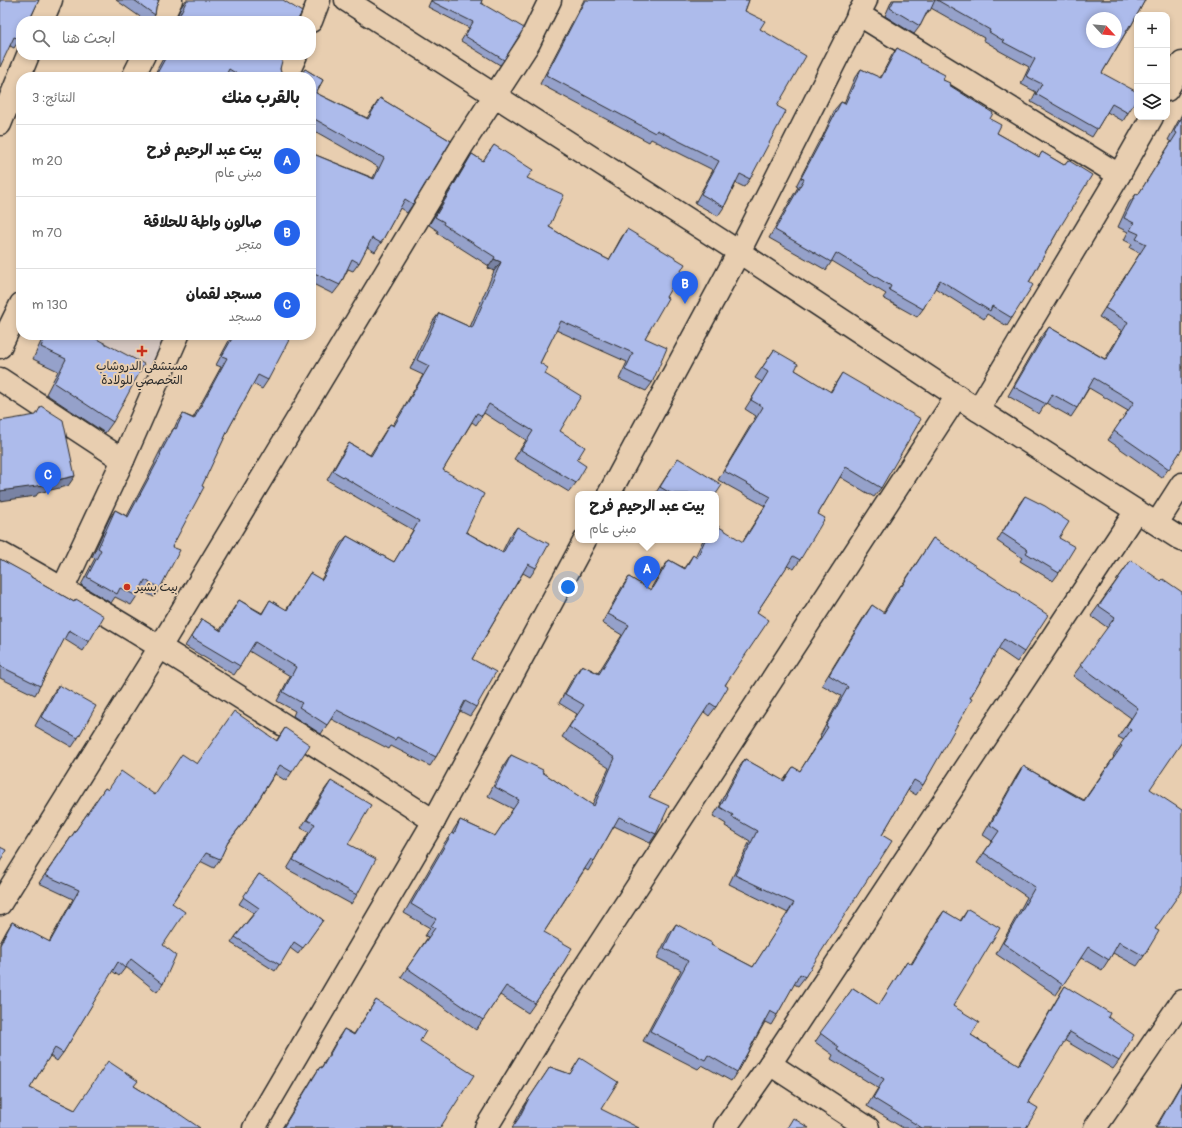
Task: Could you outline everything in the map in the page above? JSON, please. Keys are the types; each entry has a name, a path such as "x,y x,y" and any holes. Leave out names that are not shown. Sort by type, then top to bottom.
{"street":[{"path":"44,16 51,0"},
{"path":"163,16 171,0"},
{"path":"313,16 319,0"},
{"path":"346,0 738,252 978,410 1182,540"},
{"path":"0,904 160,647 462,146 529,43 550,0"},
{"path":"611,491 738,252 862,7 1119,175"},
{"path":"21,72 26,60"},
{"path":"136,72 142,60"},
{"path":"288,72 294,60"},
{"path":"1170,85 1182,63"},
{"path":"0,124 16,85"},
{"path":"978,410 1150,120"},
{"path":"0,347 16,314"},
{"path":"63,588 123,460 176,340"},
{"path":"0,379 123,460"},
{"path":"486,1128 573,984 957,396"},
{"path":"1157,523 1182,484"},
{"path":"725,1128 770,1064 1136,511"},
{"path":"254,1128 434,821 583,543"},
{"path":"0,553 63,588 160,647 434,821"},
{"path":"1095,1128 1182,1001"},
{"path":"770,1064 868,1128"}],"shaded area":[{"name":"مستشفى الدروشاب التخصصي للولادة","path":"98,340 168,340 155,368"}],"building":[{"path":"0,0 39,0 31,16 16,16 16,38 14,37 0,67"},
{"path":"134,0 159,0 155,15"},
{"path":"187,0 283,0 302,12 300,16 179,16"},
{"path":"482,0 481,3 524,28 504,60 465,36 473,22 431,1"},
{"path":"585,0 749,0 745,11 765,21 760,29 806,56 777,106 786,111 750,179 740,174 724,207 701,194 719,161 657,130 655,133 546,75"},
{"path":"894,0 935,0 920,26 890,8"},
{"path":"937,0 1145,0 1139,12 1134,12 1134,20 1122,39 1122,12 1086,12 1086,48 1117,48 1102,73 1134,90 1134,104 1128,113 1112,104 1097,129 1036,94 1042,84 1026,76 1035,59 1003,42 1004,41 989,32 990,30"},
{"path":"897,48 945,75 943,80 950,83 949,85 993,113 990,119 1001,125 997,133 1039,157 1042,152 1064,165 1068,160 1092,175 1029,282 1033,285 1012,318 992,306 990,311 940,280 923,309 889,290 891,286 836,253 831,262 775,230 804,179 801,178 841,102 845,104 861,69 881,78"},
{"path":"164,60 282,60 281,72 234,72 229,69 228,72 158,72"},
{"path":"305,69 310,72 303,72"},
{"path":"316,76 323,80 316,93"},
{"path":"316,93 368,119 380,98 451,141 413,204 405,199 381,243 372,238 359,263 352,259 340,285 316,274 316,155 374,179 384,158 316,120"},
{"path":"1182,117 1182,449 1169,469 1114,431 1134,402 1094,378 1077,408 1052,394 1046,404 1014,387 1049,327 1106,360 1128,322 1105,308 1146,244 1136,239 1139,234 1130,230 1134,223 1124,218 1136,194 1138,195 1177,133 1174,131"},
{"path":"494,145 533,170 527,178 564,195 549,227 570,240 609,260 627,229 685,264 666,297 668,298 645,338 667,348 652,383 625,370 633,353 561,321 540,363 548,368 545,374 581,396 560,431 585,447 577,460 586,466 576,483 521,450 533,431 489,404 482,416 477,413 443,470 484,494 466,532 503,553 517,527 549,544 536,568 528,564 472,659 496,672 476,707 465,701 436,757 397,737 395,740 337,710 327,725 299,707 302,703 283,692 296,667 255,642 240,666 191,637 202,619 221,631 239,600 262,614 270,600 287,610 310,573 322,580 347,536 394,562 419,521 333,471 349,443 371,456 390,424 394,426 429,366 417,360 439,313 472,328 501,262 494,259 495,257 443,224 444,222 435,217 472,154 483,161"},
{"path":"44,340 98,340 144,364 113,422 54,383 66,359 41,347"},
{"path":"231,340 289,340 268,380 258,375 229,428 202,486 204,487 172,547 180,550 160,588 145,580 137,596 120,588 117,594 87,577 101,550 98,548 115,510 128,517 161,455 160,454 174,428 176,429 183,414 194,419 227,358 222,356"},
{"path":"774,350 798,364 795,370 831,392 842,373 921,419 881,488 846,467 818,514 825,518 800,560 793,556 757,612 769,620 725,685 728,687 716,707 710,703 649,797 669,806 656,834 619,817 594,861 591,859 544,932 572,948 560,968 535,1003 506,986 483,1020 407,968 435,928 431,926 436,919 411,904 452,833 454,834 460,820 495,836 519,800 495,787 511,755 543,770 542,772 594,806 615,758 569,727 584,705 565,694 582,665 599,674 629,625 608,614 629,577 651,590 669,560 685,569 693,555 697,558 704,543 719,543 719,527 743,542 771,497 724,471 763,407 751,400 768,372 762,368"},
{"path":"41,406 63,420 75,476 43,483 44,485 0,491 0,421 36,415"},
{"path":"678,458 722,485 718,491 667,491 660,487"},
{"path":"1025,496 1045,506 1069,522 1059,538 1075,547 1059,573 1026,553 1028,550 1002,533"},
{"path":"933,538 1048,615 1024,652 1004,639 923,785 914,780 882,835 892,841 805,977 800,974 777,1015 770,1011 737,1072 708,1055 705,1060 650,1031 688,961 664,948 676,924 712,943 711,945 753,967 794,903 735,875 757,831 732,817 733,815 720,807 745,759 784,781 793,767 800,771 828,727 826,726 848,687 829,675 872,605 884,613"},
{"path":"0,559 74,602 76,599 104,616 89,642 69,630 40,686 0,666"},
{"path":"1131,560 1161,581 1163,579 1182,592 1182,742 1150,789 1182,810 1182,890 1155,929 1159,931 1144,956 1119,942 1109,960 1088,947 1063,985 1003,943 1035,887 984,853 999,831 990,825 1023,766 1084,801 1122,746 1120,745 1131,730 1126,727 1138,708 1080,665 1115,617 1099,606"},
{"path":"59,685 96,706 78,738 41,717"},
{"path":"234,711 277,741 285,728 310,745 292,772 280,765 249,815 228,842 220,859 206,853 172,903 185,912 163,945 176,955 163,984 131,959 125,968 118,962 63,1053 55,1048 30,1088 75,1110 108,1061 138,1081 134,1086 200,1128 0,1128 0,945 12,922 50,942 79,890 45,875 105,788 108,790 121,771 155,795 182,754 197,764"},
{"path":"331,781 371,805 348,844 376,859 357,895 293,860 315,824 307,820"},
{"path":"0,847 6,850 0,862"},
{"path":"259,874 269,879 323,920 303,948 294,942 280,965 235,937 259,908 243,897"},
{"path":"968,909 1000,928 953,1006 979,1022 971,1035 1019,1065 1065,986 1110,1013 1108,1017 1134,1035 1119,1061 1070,1032 1028,1102 1038,1108 1026,1128 922,1128 873,1098 884,1079 837,1050 839,1047 820,1033 853,988 879,1005 907,961 912,964 944,911 961,921"},
{"path":"376,1000 426,1031 420,1041 474,1075 440,1128 283,1128 320,1067 322,1068 344,1029 354,1035"},
{"path":"580,1058 618,1082 601,1109 639,1128 512,1128 528,1100 550,1067 570,1074"},
{"path":"1182,1083 1182,1128 1156,1128"},
{"path":"793,1118 809,1128 787,1128"}],"place":[{"name":"صالون واطة للحلاقة","path":"685,304"},
{"name":"مستشفى الدروشاب التخصصي للولادة","path":"142,351"},
{"name":"مسجد لقمان","path":"48,495"},
{"name":"بيت بشير","path":"127,587"},
{"name":"بيت عبد الرحيم فرح","path":"647,589"}]}
